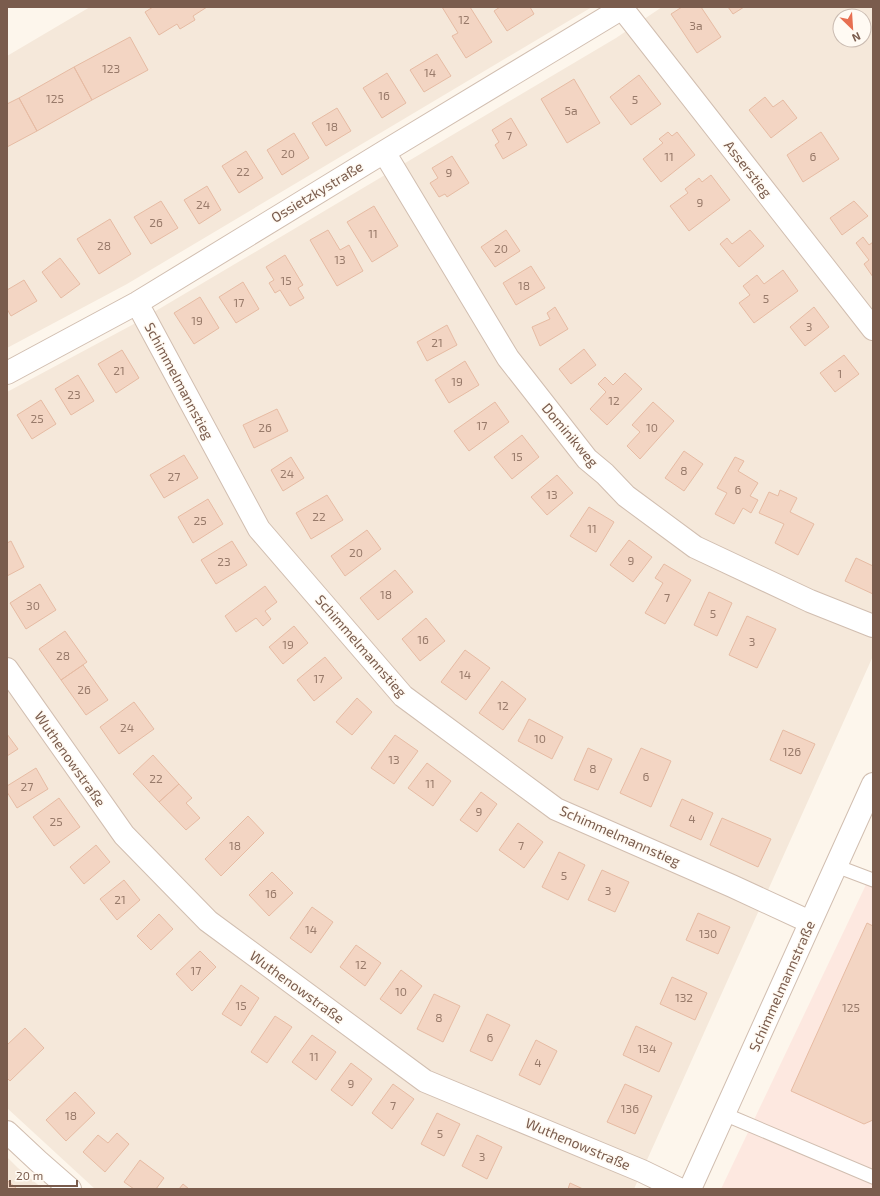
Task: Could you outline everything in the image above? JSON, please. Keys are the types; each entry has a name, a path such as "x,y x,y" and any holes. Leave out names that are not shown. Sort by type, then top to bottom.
{"street":[{"name":"Ossietzkystraße","path":"7,373 137,303 623,8"},
{"name":"Asserstieg","path":"623,8 873,329"},
{"name":"Dominikweg","path":"384,152 508,358 587,458 626,496 695,547 810,601 873,626"},
{"name":"Schimmelmannstieg","path":"137,303 259,529 403,696 556,809 810,922"},
{"name":"Wuthenowstraße","path":"7,669 124,835 208,921 425,1081 642,1171 679,1189"},
{"name":"Schimmelmannstraße","path":"690,1189 873,784"},
{"path":"7,1132 70,1189"}],"lane":[{"path":"836,866 873,880"},
{"path":"724,1114 873,1177"}],"shaded area":[{"path":"90,7 592,7 127,284 7,348 7,56"},
{"path":"662,7 873,7 873,656 634,1189 95,1189 7,1108 7,392 132,325 616,38"},
{"path":"873,870 873,1189 721,1189"},
{"path":"7,1157 18,1168 43,1189 7,1189"}],"building":[{"path":"153,7 207,7 193,16 195,20 180,29 177,24 159,35 145,12"},
{"path":"442,7 470,7 492,42 466,58 452,36 458,33"},
{"path":"500,7 530,7 534,14 507,31 494,11"},
{"path":"682,7 701,7 721,37 697,53 671,14"},
{"path":"728,7 744,7 733,14"},
{"path":"130,37 148,70 92,100 74,67"},
{"path":"437,54 451,76 424,92 410,70"},
{"path":"74,67 92,100 37,131 19,98"},
{"path":"387,73 406,103 382,118 363,88"},
{"path":"639,75 661,104 631,125 610,97"},
{"path":"574,79 600,123 567,143 541,99"},
{"path":"765,97 773,107 783,100 797,118 771,138 749,110"},
{"path":"19,98 37,131 7,147 7,104"},
{"path":"337,108 351,131 326,146 312,123"},
{"path":"511,118 527,145 503,159 495,145 499,142 492,130"},
{"path":"668,132 672,136 677,132 695,155 661,182 643,159 663,143 659,139"},
{"path":"821,132 839,159 803,182 787,155"},
{"path":"294,133 309,158 282,175 267,150"},
{"path":"246,151 263,178 239,193 222,166"},
{"path":"452,156 469,183 447,197 445,194 439,197 430,183 438,178 432,168"},
{"path":"711,175 730,200 689,231 670,206 688,193 685,189 699,178 702,182"},
{"path":"207,186 221,210 199,224 184,200"},
{"path":"161,201 178,228 151,244 134,217"},
{"path":"854,201 868,216 842,235 830,218"},
{"path":"374,206 398,246 372,262 347,222"},
{"path":"110,219 131,254 99,274 77,239"},
{"path":"328,230 340,250 349,245 363,271 337,286 310,240"},
{"path":"506,230 520,251 495,267 481,247"},
{"path":"750,230 764,246 739,267 720,244 727,238 732,244"},
{"path":"863,237 869,245 873,242 873,277 864,264 869,260 856,243"},
{"path":"285,255 303,285 298,288 304,298 290,306 280,290 275,293 269,283 274,280 266,267"},
{"path":"60,258 80,284 61,298 42,272"},
{"path":"531,266 545,288 516,305 503,283"},
{"path":"783,270 798,291 754,323 739,303 750,295 743,286 757,275 764,284"},
{"path":"24,280 37,301 11,316 7,309 7,290"},
{"path":"243,282 259,309 236,323 219,297"},
{"path":"200,297 219,328 194,344 174,313"},
{"path":"555,307 568,329 540,346 532,327 550,319 547,313"},
{"path":"814,307 829,327 805,346 790,327"},
{"path":"447,325 457,345 427,361 417,342"},
{"path":"584,349 596,365 571,384 559,369"},
{"path":"122,350 139,378 116,393 98,364"},
{"path":"844,355 859,374 835,392 820,373"},
{"path":"465,361 479,385 449,403 435,380"},
{"path":"625,373 642,389 607,425 590,409 606,392 598,384 605,377 613,385"},
{"path":"78,375 94,401 71,415 55,389"},
{"path":"41,400 56,424 32,439 17,415"},
{"path":"495,402 509,422 469,451 454,431"},
{"path":"653,402 674,421 640,459 627,446 640,432 632,425"},
{"path":"277,409 288,431 254,448 243,425"},
{"path":"522,435 539,457 512,479 494,457"},
{"path":"684,451 703,464 684,491 665,478"},
{"path":"184,455 198,478 164,498 150,475"},
{"path":"291,457 304,478 283,491 271,470"},
{"path":"735,457 744,461 738,471 758,483 750,496 758,500 751,513 743,508 734,524 715,514 727,493 717,488"},
{"path":"557,475 573,493 547,515 531,497"},
{"path":"780,490 797,498 790,512 814,524 798,555 775,543 784,524 759,513 769,492 778,496"},
{"path":"327,495 343,520 311,539 296,513"},
{"path":"208,499 223,524 193,543 178,517"},
{"path":"589,507 614,522 596,552 570,536"},
{"path":"367,530 381,549 345,576 331,556"},
{"path":"629,540 652,557 633,582 610,565"},
{"path":"11,541 24,567 7,576 7,543"},
{"path":"232,541 247,565 216,584 201,560"},
{"path":"856,558 873,566 873,594 845,581"},
{"path":"664,564 691,580 665,624 645,613 663,583 655,578"},
{"path":"395,570 413,592 378,620 360,598"},
{"path":"40,584 56,610 26,629 10,603"},
{"path":"265,586 277,602 265,611 271,619 263,626 256,618 236,632 225,616"},
{"path":"709,592 732,603 717,636 694,625"},
{"path":"747,616 776,629 757,668 729,655"},
{"path":"426,618 445,641 420,661 402,639"},
{"path":"294,626 308,643 283,664 269,647"},
{"path":"65,631 87,662 61,680 39,649"},
{"path":"465,650 490,668 466,700 441,682"},
{"path":"325,657 342,678 314,701 297,680"},
{"path":"83,665 108,700 86,715 61,680"},
{"path":"502,681 526,699 503,730 479,713"},
{"path":"357,698 372,712 352,735 336,722"},
{"path":"134,702 154,729 119,754 100,727"},
{"path":"529,719 563,737 552,759 518,741"},
{"path":"783,730 815,744 801,774 770,760"},
{"path":"7,734 18,749 7,756"},
{"path":"395,735 418,751 394,784 371,768"},
{"path":"588,748 612,759 598,790 574,780"},
{"path":"641,748 671,761 651,807 620,793"},
{"path":"153,755 179,784 159,802 133,774"},
{"path":"427,763 451,781 433,806 408,788"},
{"path":"36,768 48,789 17,808 7,792 7,786"},
{"path":"179,784 192,798 186,803 200,818 186,830 159,802"},
{"path":"481,792 497,804 477,832 460,820"},
{"path":"59,798 80,827 54,846 33,817"},
{"path":"682,799 713,813 701,840 670,826"},
{"path":"248,816 264,833 221,876 205,859"},
{"path":"722,818 771,839 758,867 710,845"},
{"path":"518,823 543,842 524,868 499,850"},
{"path":"96,845 110,862 84,884 70,867"},
{"path":"559,852 585,865 568,900 542,887"},
{"path":"602,870 629,882 615,912 588,900"},
{"path":"272,872 293,893 269,916 249,895"},
{"path":"124,880 140,900 117,920 100,899"},
{"path":"312,907 333,922 311,953 290,938"},
{"path":"698,913 730,927 718,954 686,940"},
{"path":"159,914 173,929 151,950 137,936"},
{"path":"867,923 873,926 873,1120 864,1124 791,1091"},
{"path":"356,945 381,963 365,986 340,967"},
{"path":"200,951 216,967 192,991 176,974"},
{"path":"401,970 422,986 401,1014 380,999"},
{"path":"672,977 707,993 695,1020 660,1004"},
{"path":"241,985 259,998 241,1026 222,1014"},
{"path":"434,994 460,1006 443,1042 417,1029"},
{"path":"487,1014 510,1025 492,1061 470,1051"},
{"path":"275,1016 292,1027 267,1063 251,1052"},
{"path":"636,1026 672,1043 659,1072 623,1055"},
{"path":"25,1028 44,1048 10,1081 7,1078 7,1045"},
{"path":"312,1035 336,1052 316,1080 292,1062"},
{"path":"536,1040 557,1051 540,1085 519,1075"},
{"path":"351,1063 372,1079 352,1106 331,1090"},
{"path":"393,1084 414,1099 392,1129 372,1113"},
{"path":"625,1084 652,1096 635,1134 607,1122"},
{"path":"75,1092 95,1113 66,1141 46,1120"},
{"path":"437,1113 460,1124 444,1156 421,1144"},
{"path":"117,1133 129,1144 105,1172 83,1152 98,1135 108,1143"},
{"path":"477,1135 502,1147 487,1179 462,1166"},
{"path":"140,1160 164,1178 156,1189 134,1189 124,1182"},
{"path":"8,1181 17,1189 7,1189"},
{"path":"570,1183 583,1189 568,1189"},
{"path":"183,1184 189,1189 179,1189"}]}
